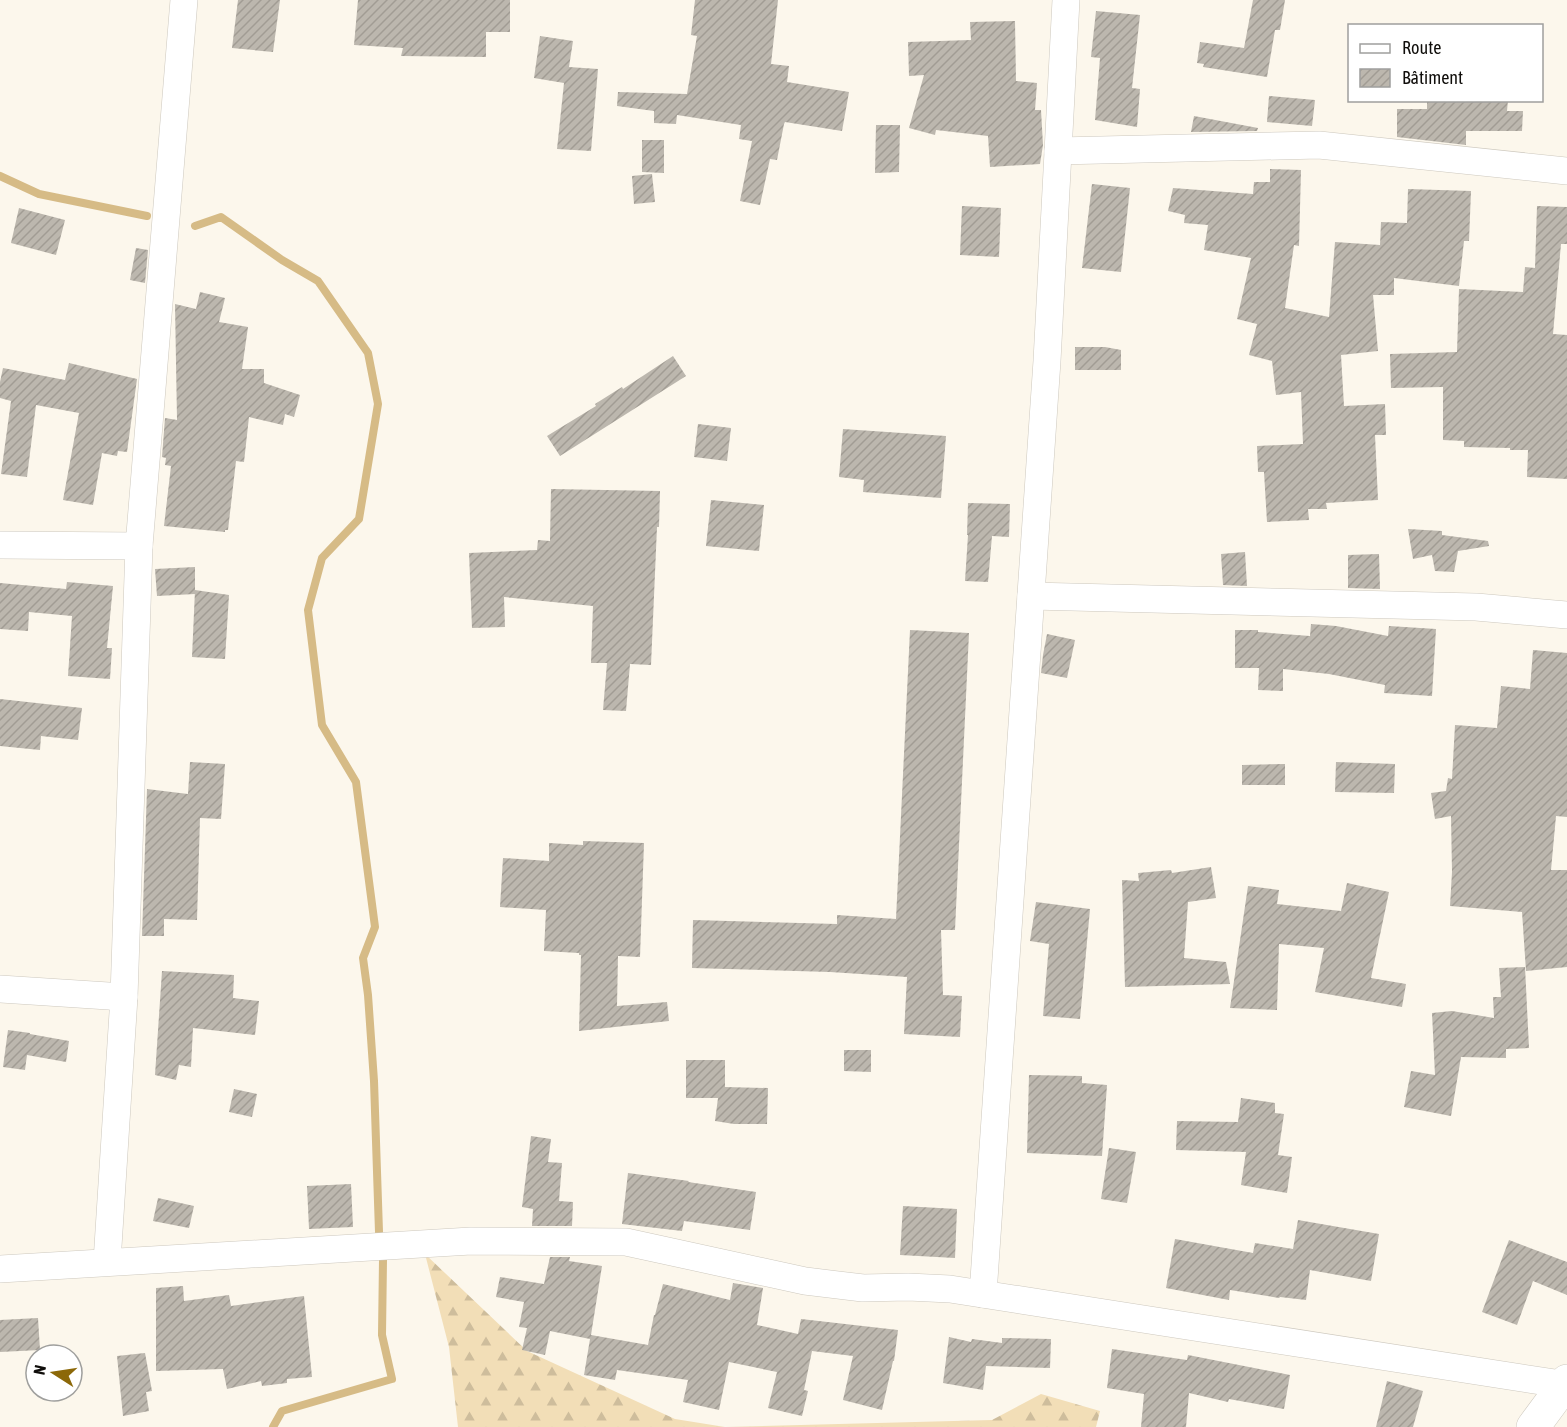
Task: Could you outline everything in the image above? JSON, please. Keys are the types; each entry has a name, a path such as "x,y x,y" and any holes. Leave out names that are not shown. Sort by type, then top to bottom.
{"main road":[{"path":"1533,1427 1566,1383"}],"street":[{"path":"107,1262 124,997 139,546 184,0"},
{"path":"983,1294 1047,350 1066,0"},
{"path":"1058,151 1318,146 1567,171"},
{"path":"0,545 139,546"},
{"path":"1031,596 1476,607 1567,615"},
{"path":"0,988 124,997"},
{"path":"0,1269 471,1241 626,1242 805,1281 863,1288 950,1289 1566,1383"}],"green space":[{"path":"425,1254 527,1351 675,1419 725,1427 458,1427 449,1347"},
{"path":"1041,1394 1100,1411 1096,1427 725,1427 992,1420"}],"building":[{"path":"238,0 280,0 273,52 232,48"},
{"path":"358,0 510,0 510,32 486,32 486,57 401,56 403,48 354,45"},
{"path":"695,0 778,0 771,64 789,66 787,82 849,92 842,131 785,122 777,160 770,159 760,205 740,201 752,141 739,139 741,125 677,115 676,124 654,123 654,111 617,106 618,92 687,94 697,36 691,35"},
{"path":"1253,0 1285,0 1280,30 1275,30 1267,77 1203,67 1204,64 1197,63 1200,42 1244,48"},
{"path":"1096,11 1140,15 1132,88 1140,89 1137,127 1095,120 1100,58 1091,57"},
{"path":"1015,21 1016,81 1037,83 1035,110 1041,110 1043,145 1040,164 990,167 988,136 936,130 935,135 909,128 924,75 909,76 908,42 971,40 970,22"},
{"path":"540,36 573,41 569,67 598,69 591,151 557,149 564,83 534,78"},
{"path":"1269,96 1315,100 1312,126 1267,122"},
{"path":"1427,102 1508,102 1507,111 1523,111 1522,131 1466,131 1466,145 1397,137 1397,109 1427,109"},
{"path":"1194,116 1258,128 1257,131 1191,132"},
{"path":"876,125 900,125 899,172 875,173"},
{"path":"642,140 664,140 664,173 642,172"},
{"path":"1270,169 1301,170 1299,246 1294,245 1285,308 1329,317 1335,242 1380,245 1381,222 1407,223 1408,189 1471,191 1469,241 1464,241 1459,286 1394,278 1394,295 1373,295 1378,351 1341,355 1344,406 1385,404 1386,435 1375,435 1378,500 1326,503 1327,509 1308,509 1309,520 1267,522 1264,472 1258,472 1257,446 1303,444 1301,392 1276,395 1272,361 1249,355 1257,324 1237,319 1251,258 1204,250 1208,225 1184,223 1185,215 1168,211 1173,188 1253,194 1254,182 1270,182"},
{"path":"652,174 655,202 634,204 632,176"},
{"path":"1092,184 1130,188 1121,272 1082,268"},
{"path":"962,206 1001,208 999,257 960,255"},
{"path":"1537,206 1567,207 1567,244 1561,244 1553,334 1567,335 1567,479 1527,477 1528,450 1464,447 1464,441 1443,440 1443,387 1391,388 1390,354 1457,352 1459,289 1523,292 1525,267 1535,268"},
{"path":"19,208 65,220 56,255 11,243"},
{"path":"136,248 148,250 145,283 130,280"},
{"path":"200,292 225,298 219,322 248,327 242,369 264,369 264,383 300,395 294,417 285,414 283,425 249,417 244,462 236,461 228,530 225,532 164,526 171,466 165,465 166,458 162,457 165,418 177,420 175,304 196,309"},
{"path":"1075,347 1105,347 1121,350 1121,370 1075,370"},
{"path":"673,356 686,376 560,456 547,436"},
{"path":"69,363 137,379 127,452 118,451 117,456 102,453 93,505 63,500 79,413 36,405 27,477 1,474 11,401 0,398 3,368 65,380"},
{"path":"698,424 731,428 727,461 694,457"},
{"path":"843,429 946,436 941,498 863,492 864,480 839,477"},
{"path":"551,489 660,491 651,665 630,664 626,711 603,710 607,663 591,663 593,606 504,597 505,627 472,628 469,553 537,550 538,540 550,541"},
{"path":"711,500 764,505 759,551 706,546"},
{"path":"968,503 1010,504 1009,537 992,536 988,582 965,581"},
{"path":"1408,529 1442,531 1442,535 1488,541 1489,546 1458,551 1454,572 1435,571 1432,555 1413,559"},
{"path":"1245,552 1247,586 1223,585 1221,554"},
{"path":"1379,554 1380,589 1348,588 1348,555"},
{"path":"195,567 195,594 157,596 155,569"},
{"path":"67,582 113,586 107,648 112,648 110,679 68,676 72,616 29,612 28,631 0,629 0,583 66,589"},
{"path":"195,590 229,595 225,659 192,657"},
{"path":"1311,624 1336,626 1388,636 1389,626 1436,629 1432,696 1384,693 1385,685 1329,674 1283,669 1283,691 1258,690 1259,668 1235,668 1235,630 1258,630 1258,632 1310,636"},
{"path":"910,630 969,633 955,930 941,930 943,995 962,996 960,1037 904,1034 907,977 692,968 693,920 837,924 837,915 896,919"},
{"path":"1047,634 1075,640 1067,678 1041,673"},
{"path":"1533,650 1567,653 1567,817 1556,816 1551,870 1567,870 1567,967 1526,971 1522,912 1450,906 1451,816 1435,819 1431,793 1446,791 1448,778 1452,779 1455,725 1497,728 1501,686 1530,689"},
{"path":"0,699 82,708 78,740 41,736 40,750 0,746"},
{"path":"190,762 225,764 221,819 200,818 197,920 164,919 164,936 142,936 147,789 188,794"},
{"path":"1336,762 1395,764 1394,793 1335,792"},
{"path":"1285,764 1285,785 1242,785 1242,765"},
{"path":"583,841 644,843 640,957 618,956 617,1006 667,1002 669,1021 579,1031 581,955 544,951 546,910 500,907 503,858 549,861 549,843 583,845"},
{"path":"1211,867 1216,898 1188,902 1184,958 1226,962 1230,984 1125,987 1122,880 1139,881 1138,873 1171,870 1172,873"},
{"path":"1347,883 1389,892 1371,978 1406,984 1402,1007 1315,992 1324,948 1279,944 1277,1010 1230,1008 1248,886 1279,890 1277,904 1341,911"},
{"path":"1036,902 1090,909 1080,1019 1043,1016 1049,944 1030,941"},
{"path":"1525,967 1529,1048 1506,1049 1506,1058 1461,1057 1451,1116 1404,1107 1411,1071 1435,1075 1432,1013 1452,1011 1494,1018 1493,997 1501,997 1499,968"},
{"path":"162,971 234,975 233,998 259,1001 255,1035 193,1028 191,1067 179,1065 176,1080 155,1075"},
{"path":"8,1030 69,1041 66,1062 27,1055 25,1070 3,1067"},
{"path":"844,1050 871,1050 871,1072 844,1071"},
{"path":"686,1060 725,1060 725,1087 768,1088 767,1124 734,1124 715,1121 718,1098 686,1098"},
{"path":"1029,1075 1082,1076 1082,1083 1107,1085 1102,1156 1027,1153"},
{"path":"234,1089 257,1094 252,1117 229,1112"},
{"path":"1241,1098 1275,1103 1275,1113 1284,1114 1278,1155 1292,1157 1287,1193 1241,1185 1246,1152 1176,1150 1177,1121 1238,1122"},
{"path":"531,1136 551,1139 548,1162 562,1163 559,1201 573,1202 572,1226 532,1226 533,1209 522,1207"},
{"path":"1109,1148 1136,1152 1127,1203 1101,1199"},
{"path":"628,1173 756,1192 750,1230 684,1221 682,1231 622,1224"},
{"path":"351,1184 353,1227 309,1229 307,1186"},
{"path":"158,1198 194,1206 189,1228 153,1221"},
{"path":"903,1206 957,1209 955,1258 900,1255"},
{"path":"1298,1220 1379,1234 1371,1281 1310,1270 1306,1300 1230,1290 1229,1300 1166,1288 1175,1239 1253,1253 1255,1243 1293,1249"},
{"path":"1509,1240 1567,1262 1567,1295 1533,1281 1517,1325 1482,1312"},
{"path":"550,1257 570,1257 569,1261 602,1266 591,1335 648,1345 663,1284 730,1300 733,1283 763,1288 757,1325 798,1334 801,1319 898,1330 894,1361 882,1410 843,1400 853,1356 812,1351 804,1390 808,1391 802,1416 768,1408 777,1372 729,1362 719,1410 683,1402 688,1380 617,1370 615,1380 584,1375 590,1339 550,1331 545,1355 522,1350 527,1328 519,1327 524,1302 496,1297 500,1277 544,1284"},
{"path":"183,1286 184,1301 229,1295 231,1306 304,1296 312,1377 287,1379 287,1383 262,1386 261,1381 227,1389 223,1369 156,1371 156,1288"},
{"path":"38,1318 40,1343 24,1343 24,1351 0,1352 0,1320"},
{"path":"949,1337 971,1342 972,1339 1002,1343 1002,1338 1051,1339 1050,1368 986,1366 983,1390 943,1383"},
{"path":"1112,1349 1187,1360 1188,1355 1290,1375 1284,1409 1229,1399 1228,1402 1189,1393 1186,1427 1141,1427 1144,1394 1107,1388"},
{"path":"145,1353 152,1391 146,1392 149,1411 123,1416 117,1356"},
{"path":"1387,1381 1423,1391 1413,1427 1376,1427"}],"waterway":[{"path":"0,176 39,194 147,216"},
{"path":"195,226 221,217 282,260 318,281 368,353 378,404 359,519 322,558 308,610 322,725 356,782 375,927 363,958 374,1081 379,1232"},
{"path":"273,1427 282,1411 392,1379 382,1335 383,1260"}]}
